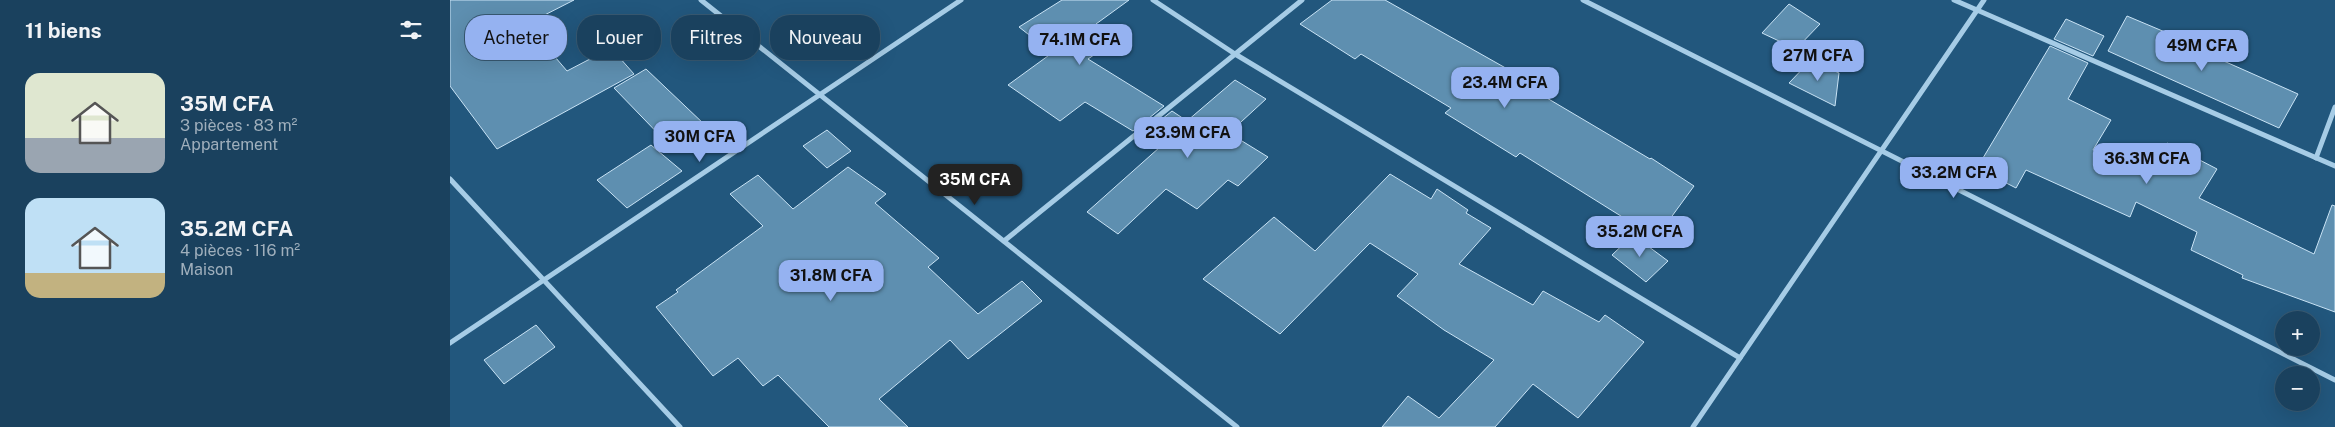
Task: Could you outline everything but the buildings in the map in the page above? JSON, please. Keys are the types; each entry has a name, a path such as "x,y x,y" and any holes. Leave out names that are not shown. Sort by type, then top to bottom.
{"street":[{"path":"701,0 1237,427"},
{"path":"450,343 961,0"},
{"path":"1153,0 1235,54 1740,358"},
{"path":"1004,242 1302,0"},
{"path":"1583,0 2335,380"},
{"path":"1954,0 2335,166"},
{"path":"1693,427 1984,0"},
{"path":"2316,158 2335,106"},
{"path":"450,179 680,427"}]}
